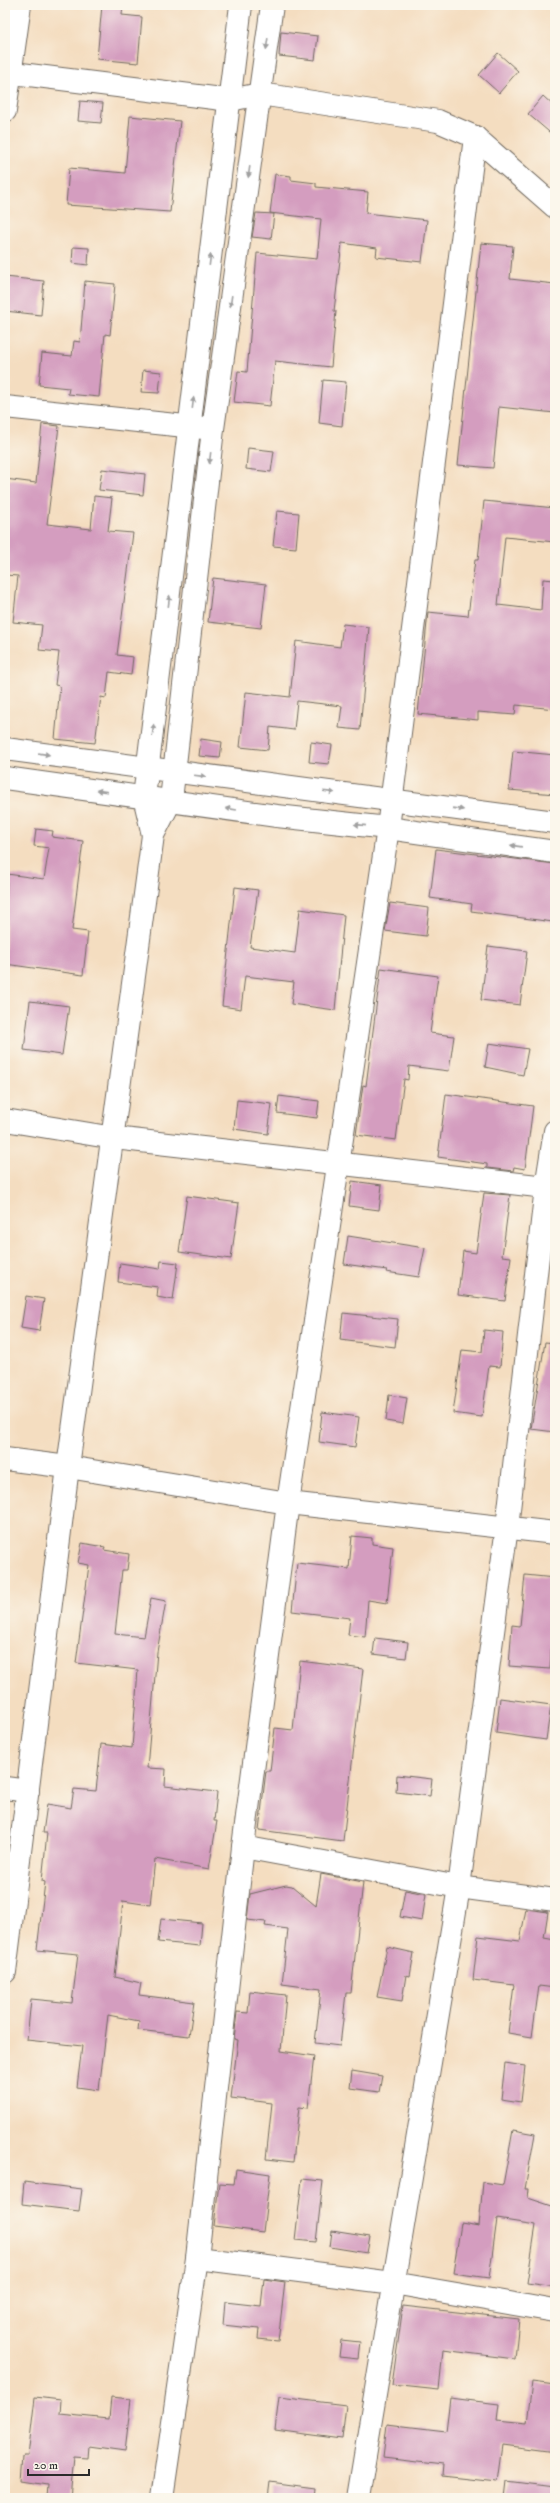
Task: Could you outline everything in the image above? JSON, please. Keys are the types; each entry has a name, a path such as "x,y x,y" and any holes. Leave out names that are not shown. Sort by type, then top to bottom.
{"street":[{"path":"5,111 8,73 20,5"},
{"path":"153,835 144,797 241,5"},
{"path":"5,1972 68,1467 114,1138 153,835 171,800 213,429 272,5"},
{"path":"8,73 230,100 260,94 438,121 475,137 555,207"},
{"path":"162,2498 197,2258 243,1847 288,1503 337,1164 388,828 475,137"},
{"path":"5,407 213,429"},
{"path":"5,749 555,822"},
{"path":"5,778 277,816 388,828 555,852"},
{"path":"5,1120 114,1138 551,1188"},
{"path":"358,2498 459,1887 551,1188 555,1131"},
{"path":"5,1459 68,1467 288,1503 555,1533"},
{"path":"5,1788 28,1791"},
{"path":"243,1847 459,1887 555,1900"},
{"path":"197,2258 393,2283 555,2311"}],"building":[{"path":"102,5 123,5 122,15 142,17 138,63 97,59"},
{"path":"281,32 318,36 315,60 279,56"},
{"path":"498,53 518,71 499,93 479,75"},
{"path":"543,96 555,107 555,137 528,114"},
{"path":"80,101 103,103 101,123 78,121"},
{"path":"130,116 180,121 170,212 66,205 69,168 125,173"},
{"path":"275,174 291,176 291,180 316,183 316,187 368,192 366,213 427,220 422,262 376,257 377,248 342,243 334,311 336,311 331,367 275,361 270,406 234,402 238,371 247,372 257,253 317,259 321,219 270,213"},
{"path":"256,213 274,214 271,239 252,237"},
{"path":"481,243 513,246 510,279 555,284 555,413 499,407 493,468 458,465"},
{"path":"73,247 89,248 88,265 72,263"},
{"path":"5,277 44,281 41,315 5,311"},
{"path":"85,281 115,284 110,335 105,334 99,397 68,394 69,388 39,385 42,353 72,356 74,341 80,342"},
{"path":"143,370 161,372 159,393 141,392"},
{"path":"323,380 346,382 342,426 319,423"},
{"path":"42,424 59,426 47,524 91,529 94,496 112,498 108,531 133,533 117,655 133,657 131,675 109,672 106,698 101,697 95,743 55,739 60,686 55,685 59,652 39,650 42,625 13,622 18,576 5,575 5,479 36,483"},
{"path":"248,448 274,451 271,472 246,469"},
{"path":"102,469 145,474 143,495 99,490"},
{"path":"484,501 555,508 555,542 505,537 498,605 541,610 543,579 555,580 555,709 516,705 515,715 478,712 478,720 418,714 428,612 468,616 475,560 478,560"},
{"path":"277,511 299,513 296,548 273,546"},
{"path":"213,578 266,584 261,628 208,622"},
{"path":"343,624 369,627 360,730 339,728 342,706 297,701 294,730 270,727 268,750 240,747 246,692 290,697 296,641 340,647"},
{"path":"201,739 222,742 220,758 199,756"},
{"path":"311,742 332,745 329,764 309,762"},
{"path":"513,751 555,755 555,794 509,790"},
{"path":"36,829 53,831 52,837 83,841 72,930 88,932 83,975 5,964 7,874 44,879 49,848 34,846"},
{"path":"436,849 555,864 553,922 471,911 472,904 430,898"},
{"path":"235,887 258,890 250,947 295,953 300,909 344,915 335,1010 291,1004 294,982 245,976 241,1009 222,1006"},
{"path":"390,903 429,908 426,936 385,931"},
{"path":"488,946 527,951 520,1005 481,1000"},
{"path":"381,968 438,976 430,1033 454,1036 449,1071 409,1066 408,1080 404,1079 396,1140 356,1135 363,1085 366,1086"},
{"path":"30,1001 69,1006 62,1055 24,1050"},
{"path":"489,1043 528,1049 523,1075 485,1067"},
{"path":"446,1094 533,1106 525,1169 514,1167 513,1171 487,1168 487,1164 438,1157"},
{"path":"279,1096 319,1101 317,1118 277,1113"},
{"path":"237,1100 272,1104 268,1134 234,1129"},
{"path":"352,1181 382,1185 379,1210 349,1206"},
{"path":"484,1193 510,1195 502,1256 511,1257 505,1301 458,1295 463,1251 476,1253"},
{"path":"187,1196 239,1203 231,1259 179,1252"},
{"path":"348,1236 425,1248 419,1277 386,1272 387,1270 344,1264"},
{"path":"161,1261 178,1263 173,1300 157,1297 158,1287 118,1282 120,1263 160,1269"},
{"path":"26,1296 44,1299 39,1331 21,1328"},
{"path":"343,1313 398,1319 395,1347 340,1340"},
{"path":"484,1330 503,1332 500,1367 489,1366 482,1417 453,1413 462,1350 482,1352"},
{"path":"545,1342 555,1343 555,1432 531,1429"},
{"path":"389,1395 407,1398 403,1424 386,1421"},
{"path":"322,1412 359,1417 355,1447 319,1442"},
{"path":"352,1536 372,1538 372,1544 393,1547 387,1603 368,1600 365,1637 348,1635 350,1618 292,1611 297,1563 349,1569"},
{"path":"82,1543 105,1547 104,1550 129,1554 127,1570 122,1570 115,1634 144,1637 151,1598 166,1601 157,1652 147,1768 166,1769 165,1786 217,1792 214,1821 217,1821 209,1869 155,1859 150,1905 123,1901 115,1977 141,1983 139,1995 194,2002 189,2036 138,2030 139,2021 108,2015 99,2090 77,2087 82,2046 27,2040 31,1999 72,2003 78,1954 37,1950 45,1882 42,1881 47,1833 43,1833 47,1804 71,1808 74,1789 96,1791 101,1744 132,1748 138,1670 76,1663 89,1565 78,1563"},
{"path":"525,1575 555,1578 550,1669 509,1666 512,1625 520,1626"},
{"path":"375,1638 408,1642 406,1658 373,1654"},
{"path":"300,1661 363,1669 343,1841 259,1830 266,1771 270,1771 275,1728 293,1730"},
{"path":"500,1698 551,1705 546,1740 496,1733"},
{"path":"397,1775 432,1779 430,1796 396,1792"},
{"path":"321,1874 363,1882 351,1993 346,1993 340,2046 315,2043 321,1989 282,1984 288,1929 265,1926 266,1922 247,1920 250,1894 286,1885 292,1886 316,1906"},
{"path":"405,1890 426,1894 422,1921 400,1917"},
{"path":"526,1909 548,1912 544,1938 555,1940 555,1988 539,1986 532,2037 508,2033 514,1985 473,1980 478,1936 520,1941"},
{"path":"161,1919 202,1923 200,1946 158,1942"},
{"path":"387,1947 414,1953 410,1976 406,1975 402,2001 377,1997"},
{"path":"250,1991 286,1995 281,2051 314,2056 308,2108 299,2107 293,2162 266,2159 272,2103 231,2098 238,2040 234,2039 237,2012 248,2013"},
{"path":"505,2063 525,2066 521,2102 501,2099"},
{"path":"352,2071 382,2076 379,2092 350,2088"},
{"path":"513,2130 535,2134 525,2189 529,2189 528,2198 555,2207 555,2287 527,2283 536,2225 497,2219 489,2278 453,2273 461,2223 479,2226 483,2182 503,2185"},
{"path":"236,2169 270,2174 263,2232 214,2226 219,2183 234,2184"},
{"path":"302,2179 323,2181 316,2242 295,2240"},
{"path":"24,2182 82,2189 79,2211 22,2204"},
{"path":"332,2231 370,2237 367,2253 330,2247"},
{"path":"264,2279 285,2282 278,2341 258,2339 259,2329 223,2325 225,2302 261,2306"},
{"path":"403,2306 519,2319 515,2359 443,2350 439,2390 392,2385"},
{"path":"341,2340 360,2342 358,2359 339,2357"},
{"path":"532,2382 555,2385 555,2452 502,2445 497,2482 442,2476 443,2465 383,2458 387,2424 446,2431 450,2398 499,2404 497,2420 527,2423"},
{"path":"35,2397 61,2400 60,2414 109,2419 111,2397 131,2399 125,2451 89,2446 88,2458 74,2457 70,2498 46,2498 47,2485 21,2481 23,2456 28,2456"},
{"path":"279,2397 346,2405 342,2439 275,2430"},
{"path":"507,2481 555,2487 555,2498 505,2498"},
{"path":"270,2482 315,2488 314,2498 268,2498"}]}
